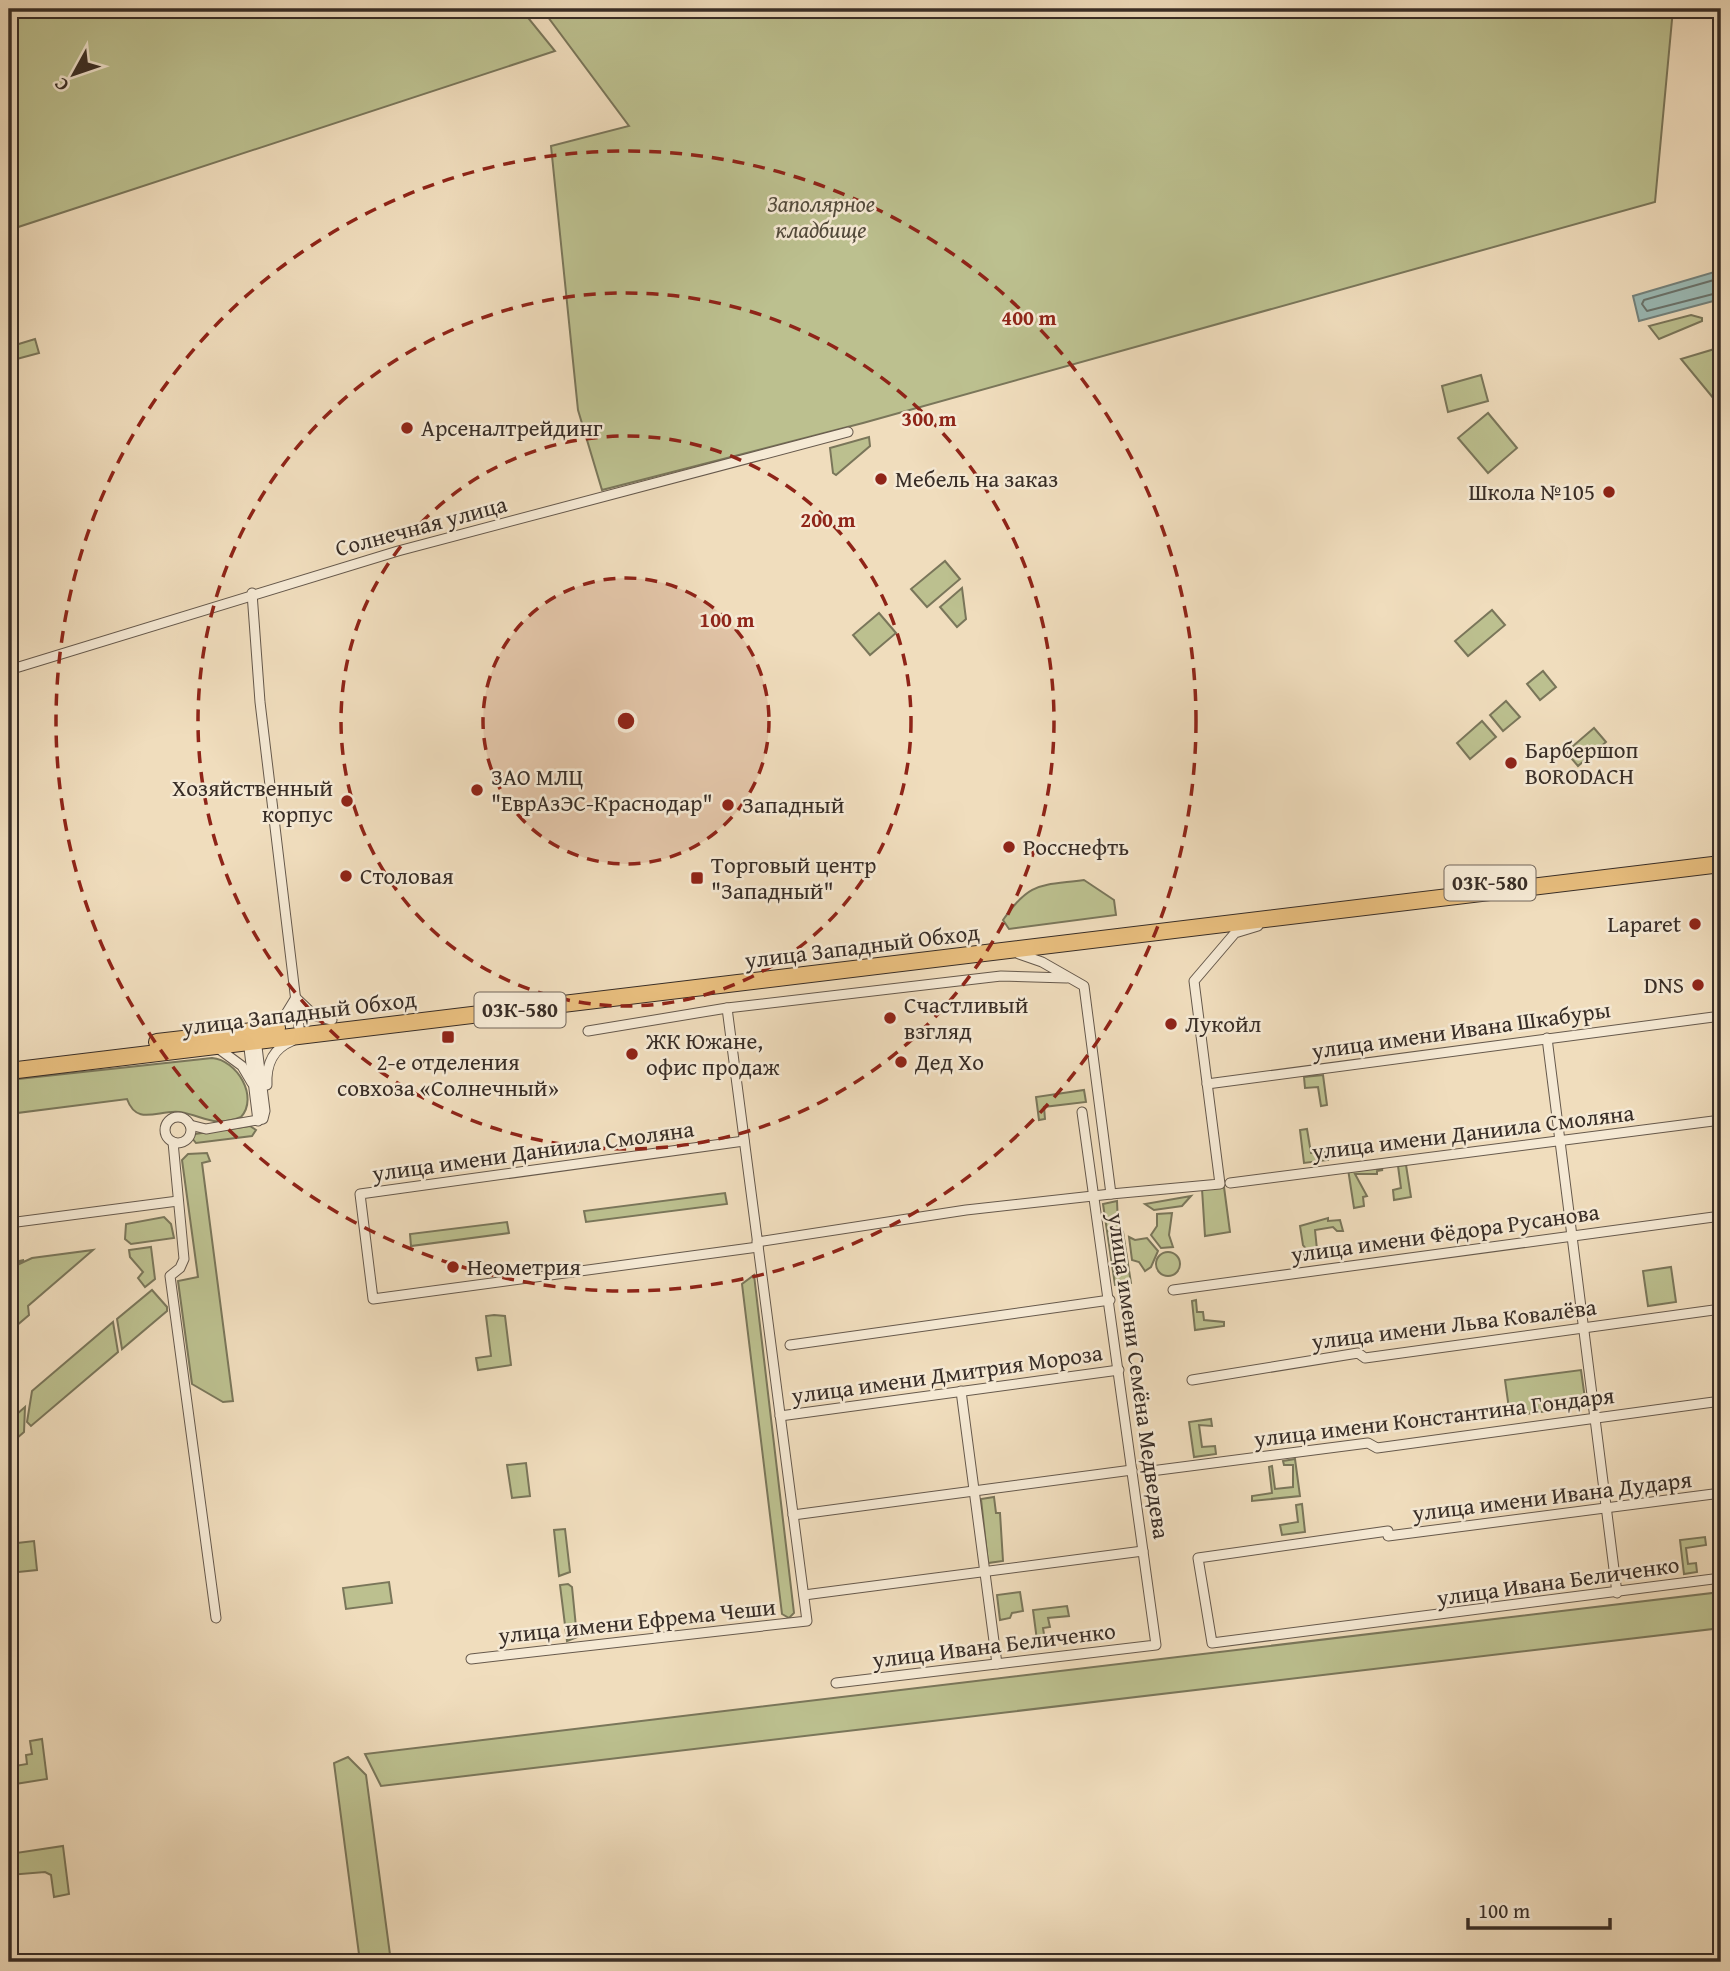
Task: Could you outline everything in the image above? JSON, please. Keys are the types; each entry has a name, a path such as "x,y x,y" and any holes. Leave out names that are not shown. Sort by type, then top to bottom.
{"highway":[{"name":"улица Западный Обход","path":"304,1031 332,1020 1147,926 1721,855"},
{"name":"улица Западный Обход","path":"9,1061 304,1031 979,954 1721,864"},
{"name":"улица Западный Обход","path":"9,1071 197,1049 255,1035"}],"street":[{"name":"Солнечная улица","path":"9,670 252,593 398,551 848,432"},
{"path":"216,1618 170,1276 183,1265 184,1259 173,1142 164,1132 169,1120 181,1117 190,1125 206,1129 263,1119 267,1067 271,1057 304,1031 296,998 260,702 252,593"},
{"path":"1207,1084 1194,981 1235,933 1311,914"},
{"path":"979,954 1028,956 1084,986 1111,1194"},
{"path":"588,1031 727,1008 1000,976 1069,979"},
{"path":"296,998 315,1016 332,1020"},
{"path":"255,1035 284,1017 296,998"},
{"path":"727,1008 804,1595 1143,1551"},
{"name":"улица имени Ивана Шкабуры","path":"1207,1084 1721,1016"},
{"path":"255,1035 253,1087 258,1121"},
{"path":"255,1035 265,1111"},
{"path":"1548,1038 1616,1593"},
{"path":"197,1049 226,1051 242,1066 253,1087"},
{"name":"улица имени Даниила Смоляна","path":"744,1141 360,1194 373,1299 758,1244 966,1210 1220,1184 1207,1084"},
{"name":"улица имени Семёна Медведева","path":"1082,1112 1096,1196 1156,1645"},
{"name":"улица имени Даниила Смоляна","path":"1230,1183 1721,1120"},
{"path":"173,1142 186,1140 190,1125"},
{"path":"9,1223 178,1201"},
{"name":"улица имени Фёдора Русанова","path":"1173,1290 1721,1216"},
{"path":"790,1345 1110,1300"},
{"name":"улица имени Льва Ковалёва","path":"1192,1380 1358,1353 1365,1358 1721,1310"},
{"name":"улица имени Дмитрия Мороза","path":"780,1416 1119,1370"},
{"path":"961,1391 997,1664"},
{"name":"улица имени Константина Гондаря","path":"1151,1471 1368,1443 1377,1448 1721,1401"},
{"path":"793,1516 1132,1470"},
{"name":"улица имени Ивана Дударя","path":"1399,1621 1212,1643 1198,1558 1721,1493"},
{"name":"улица Ивана Беличенко","path":"1399,1621 1721,1578"},
{"name":"улица имени Ефрема Чеши","path":"471,1659 807,1621 804,1595"},
{"name":"улица Ивана Беличенко","path":"836,1683 1156,1645"}],"green space":[{"path":"9,9 521,9 555,51 9,230"},
{"name":"Заполярное кладбище","path":"542,9 1673,9 1655,202 863,423 602,490 578,410 551,146 629,126"},
{"path":"1691,315 1702,318 1702,321 1659,339 1649,326"},
{"path":"35,339 39,353 13,360 9,347"},
{"path":"1718,348 1721,351 1721,393 1714,399 1681,359"},
{"path":"1481,375 1488,401 1448,412 1442,386"},
{"path":"1488,413 1517,448 1488,473 1458,438"},
{"path":"869,437 870,446 836,475 833,473 830,448"},
{"path":"945,561 960,579 927,607 911,589"},
{"path":"962,588 966,619 957,627 940,607"},
{"path":"1492,610 1505,625 1468,656 1455,641"},
{"path":"879,613 896,633 870,655 853,635"},
{"path":"1543,671 1556,687 1540,700 1527,684"},
{"path":"1506,701 1520,717 1503,731 1490,715"},
{"path":"1482,721 1496,737 1470,759 1457,743"},
{"path":"1594,728 1606,742 1578,766 1566,752"},
{"path":"1084,880 1114,900 1116,915 1009,929 1003,920 1021,898 1037,888"},
{"path":"212,1058 230,1065 243,1081 248,1100 241,1117 216,1121 180,1112 143,1115 131,1107 127,1099 9,1114 9,1080"},
{"path":"1323,1075 1327,1105 1321,1106 1318,1087 1305,1088 1304,1077"},
{"path":"1084,1090 1086,1102 1044,1107 1045,1119 1039,1120 1036,1097"},
{"path":"250,1126 256,1130 252,1136 196,1143 192,1138 195,1134"},
{"path":"1307,1129 1311,1153 1327,1152 1328,1160 1304,1163 1300,1130"},
{"path":"207,1153 210,1161 202,1163 233,1401 223,1402 192,1384 178,1281 198,1277 182,1160 188,1154"},
{"path":"1376,1165 1377,1169 1383,1170 1377,1171 1377,1174 1355,1174 1367,1196 1363,1197 1364,1206 1354,1208 1348,1169"},
{"path":"1406,1165 1411,1197 1394,1200 1393,1190 1401,1188 1398,1166"},
{"path":"1224,1187 1230,1232 1205,1236 1202,1189"},
{"path":"725,1193 727,1204 586,1222 584,1211"},
{"path":"1191,1196 1182,1206 1154,1210 1145,1204"},
{"path":"1117,1201 1118,1224 1123,1232 1131,1283 1115,1285 1103,1204"},
{"path":"1172,1213 1169,1235 1173,1247 1161,1248 1151,1235 1157,1226 1157,1214"},
{"path":"164,1217 171,1224 174,1238 131,1244 125,1239 126,1224"},
{"path":"1328,1218 1328,1221 1340,1220 1343,1231 1337,1231 1333,1227 1315,1230 1318,1259 1304,1261 1303,1253 1307,1250 1303,1245 1300,1226"},
{"path":"507,1222 509,1233 411,1246 410,1234"},
{"path":"1129,1237 1135,1240 1147,1238 1158,1251 1151,1267 1145,1271 1139,1262 1132,1260"},
{"path":"151,1247 155,1279 145,1287 138,1278 143,1272 130,1257 129,1250"},
{"path":"93,1250 28,1306 29,1315 9,1332 9,1263 24,1260 10,1267 13,1267 32,1258"},
{"path":"1168,1252 1176,1256 1180,1264 1176,1272 1168,1276 1160,1272 1156,1264 1160,1256"},
{"path":"1671,1267 1676,1302 1648,1306 1643,1271"},
{"path":"754,1275 794,1613 789,1618 782,1614 742,1284"},
{"path":"152,1290 167,1307 167,1311 122,1349 117,1319"},
{"path":"1196,1300 1197,1312 1203,1312 1204,1320 1224,1322 1224,1326 1195,1330 1192,1301"},
{"path":"486,1316 505,1316 511,1365 478,1370 476,1358 491,1356"},
{"path":"113,1322 118,1352 31,1426 27,1422 32,1391"},
{"path":"1581,1370 1586,1406 1510,1416 1505,1380"},
{"path":"25,1407 24,1432 9,1445 9,1421"},
{"path":"1211,1419 1212,1426 1199,1425 1202,1447 1215,1446 1216,1454 1194,1457 1189,1422"},
{"path":"1295,1459 1300,1496 1252,1501 1252,1496 1272,1493 1269,1467 1272,1466 1275,1489 1293,1487 1293,1465 1284,1465 1283,1461"},
{"path":"526,1463 530,1496 512,1498 507,1465"},
{"path":"994,1497 996,1513 1000,1513 1003,1561 988,1563 981,1499"},
{"path":"1302,1504 1305,1532 1282,1535 1280,1525 1298,1522 1296,1505"},
{"path":"565,1529 570,1572 559,1576 554,1530"},
{"path":"1705,1537 1706,1545 1686,1548 1688,1564 1696,1563 1697,1572 1684,1574 1680,1540"},
{"path":"34,1541 37,1570 9,1573 9,1544"},
{"path":"389,1582 392,1603 346,1609 343,1588"},
{"path":"568,1584 572,1587 577,1637 567,1641 560,1585"},
{"path":"1020,1592 1023,1611 1012,1613 1010,1618 1000,1620 997,1595"},
{"path":"1721,1592 1721,1628 381,1786 365,1754"},
{"path":"1067,1606 1069,1616 1048,1618 1050,1627 1043,1628 1046,1647 1038,1648 1033,1610"},
{"path":"42,1739 47,1779 9,1785 9,1767 27,1764 26,1755 32,1754 30,1741"},
{"path":"348,1757 366,1775 391,1962 360,1962 334,1763"},
{"path":"63,1846 69,1894 54,1897 51,1875 45,1872 9,1875 9,1854"}],"water":[{"path":"1721,270 1721,299 1639,321 1633,296"}],"place":[{"name":"Арсеналтрейдинг","path":"407,428"},
{"name":"Мебель на заказ","path":"881,479"},
{"name":"Школа №105","path":"1609,492"},
{"name":"Барбершоп BORODACH","path":"1511,763"},
{"name":"ЗАО МЛЦ \"ЕврАзЭС-Краснодар\"","path":"477,790"},
{"name":"Хозяйственный корпус","path":"347,801"},
{"name":"Западный","path":"728,805"},
{"name":"Росснефть","path":"1009,847"},
{"name":"Столовая","path":"346,876"},
{"name":"Торговый центр \"Западный\"","path":"697,878"},
{"name":"Laparet","path":"1695,924"},
{"name":"DNS","path":"1698,985"},
{"name":"Счастливый взгляд","path":"890,1018"},
{"name":"Лукойл","path":"1171,1024"},
{"name":"2-е отделения совхоза «Солнечный»","path":"448,1037"},
{"name":"ЖК Южане, офис продаж","path":"632,1054"},
{"name":"Дед Хо","path":"901,1062"},
{"name":"Неометрия","path":"453,1267"}]}
